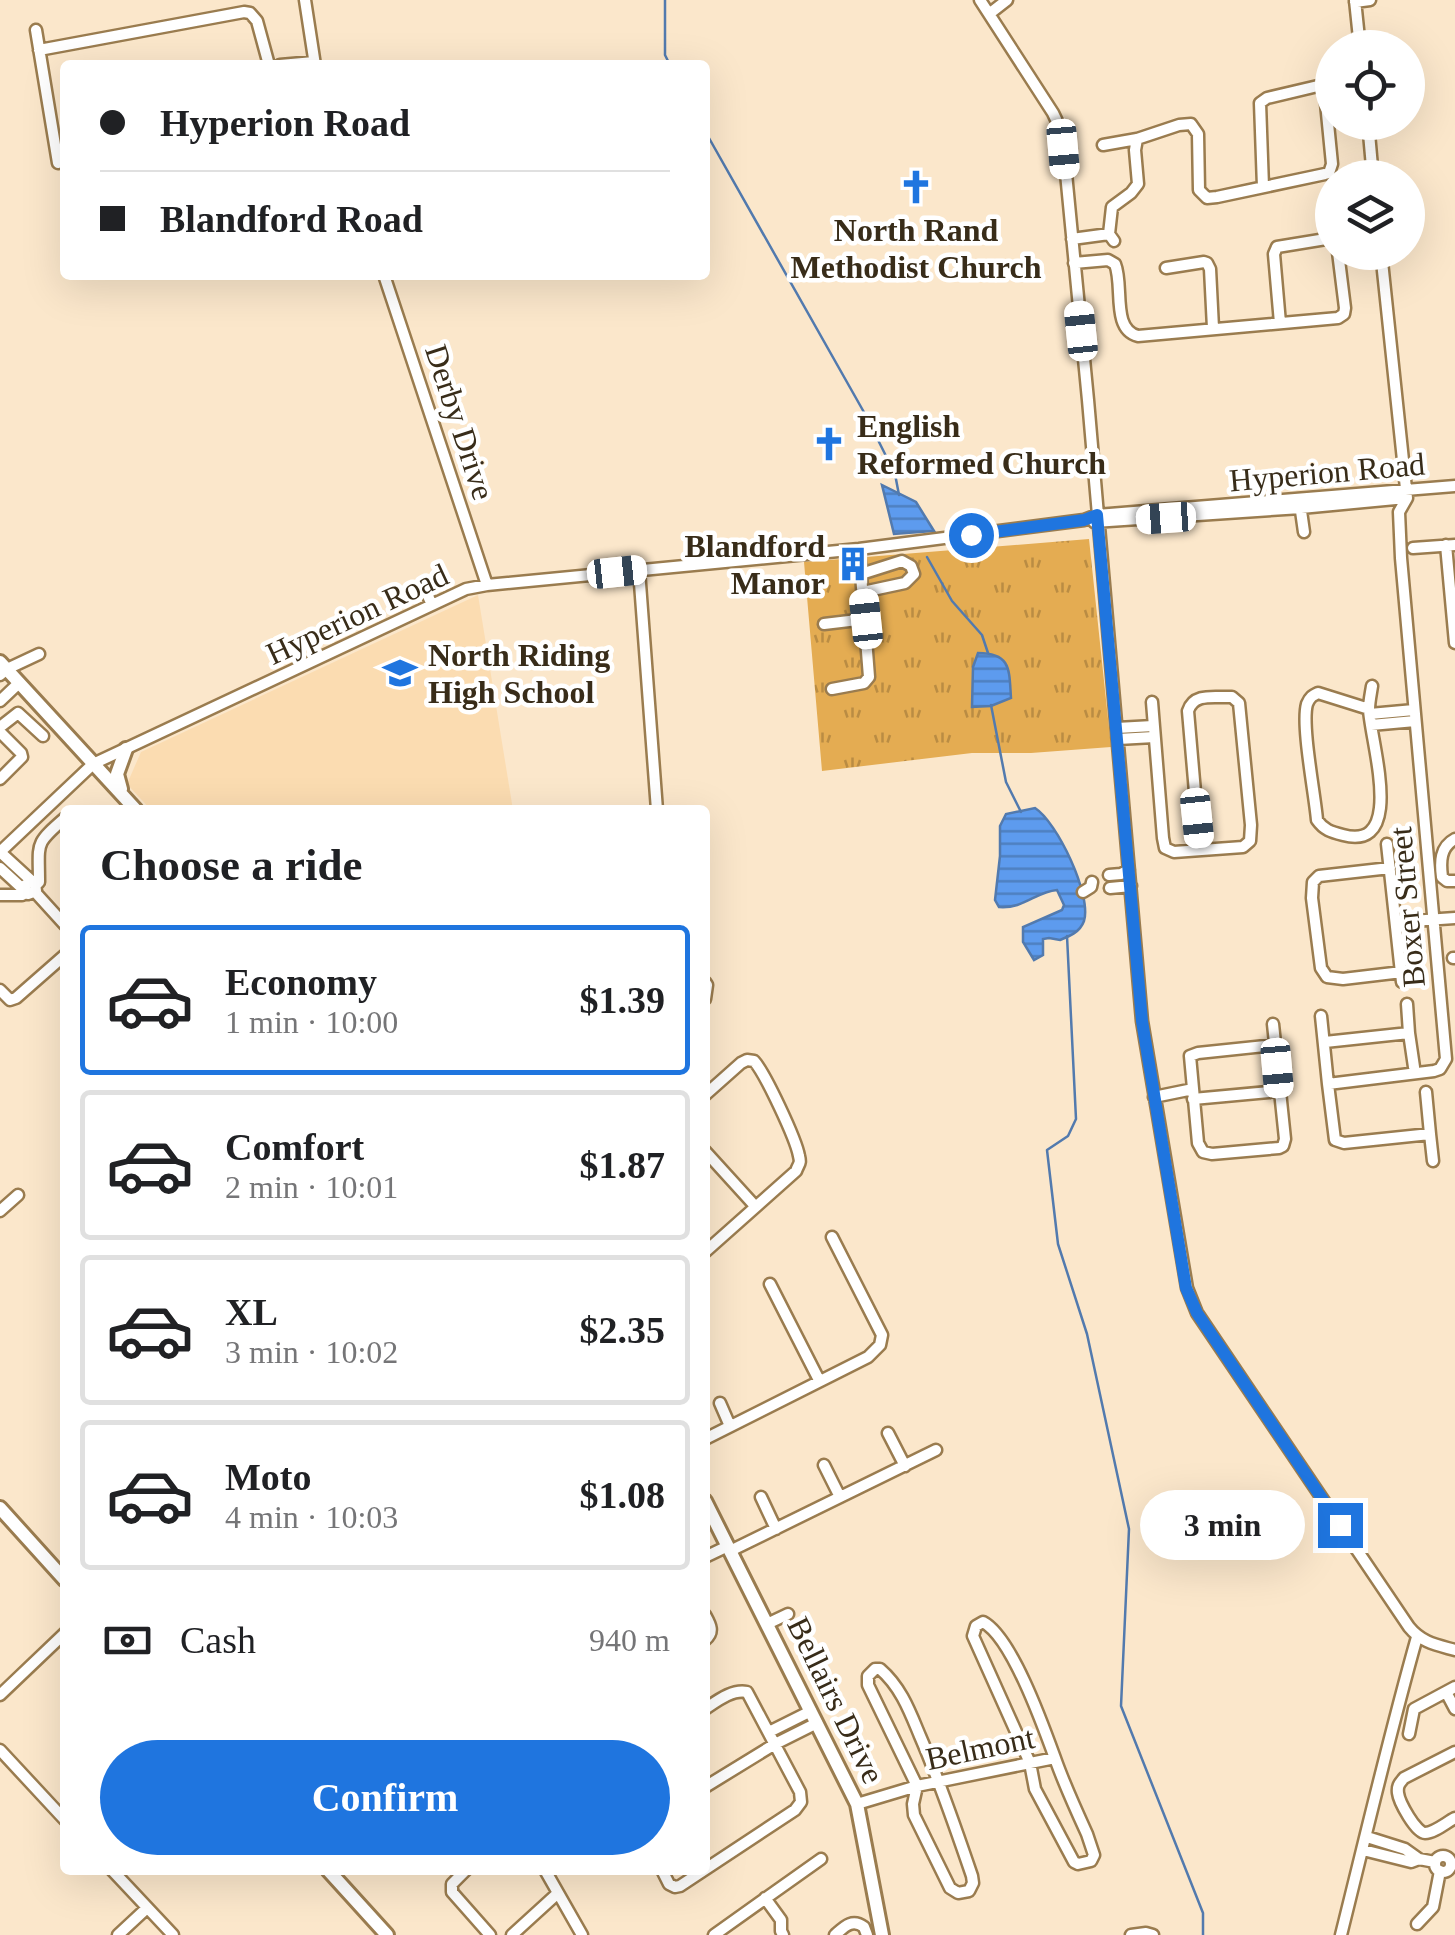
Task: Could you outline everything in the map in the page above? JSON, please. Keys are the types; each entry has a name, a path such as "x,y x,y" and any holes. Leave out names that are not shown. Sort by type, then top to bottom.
{"street":[{"path":"304,0 314,60"},
{"path":"1007,0 985,5 1061,128 1142,1021 1182,1267 1194,1306 1417,1637 1455,1650"},
{"path":"1358,30 1355,1 1370,0"},
{"path":"39,50 250,13 258,21 268,60"},
{"path":"36,30 60,139"},
{"path":"1103,145 1190,124 1198,134 1199,187 1205,197 1217,197 1263,187 1329,172 1332,164 1322,86 1260,103 1263,187"},
{"path":"1072,239 1111,238 1112,208 1138,184 1136,139"},
{"path":"58,163 60,150"},
{"path":"1280,322 1274,254 1277,247 1315,241"},
{"path":"1074,262 1108,260 1116,264 1122,322 1131,335 1138,336 1330,320 1342,316 1345,308 1340,270"},
{"path":"1166,268 1208,263 1213,328"},
{"name":"Boxer Street","path":"1328,1084 1434,1071 1451,1055 1414,716 1399,512 1406,494 1383,270"},
{"name":"Derby Drive","path":"386,280 487,585"},
{"name":"Hyperion Road","path":"0,852 94,764 460,591 487,585 859,549 1084,520 1455,489"},
{"name":"Hyperion Road","path":"1300,503 1389,500 1406,494"},
{"name":"Boxer Street","path":"1389,500 1401,558"},
{"path":"1300,503 1304,532"},
{"path":"1413,548 1451,545 1455,642"},
{"path":"832,690 864,683 870,676 859,549"},
{"path":"861,574 902,561 911,566 914,574 904,583 863,592"},
{"path":"640,570 657,805"},
{"path":"426,590 432,605"},
{"path":"824,624 866,619"},
{"path":"39,654 2,668 132,805"},
{"path":"0,700 19,683"},
{"path":"1372,686 1370,716 1381,802 1378,824 1359,837 1328,832 1317,820 1306,724 1307,704 1314,694 1321,693 1370,716 1414,716"},
{"path":"1152,702 1165,848 1174,852 1243,847 1250,841 1239,702 1232,697 1194,700 1188,711 1200,850"},
{"path":"0,779 22,754 0,729 18,713 43,736"},
{"path":"1118,734 1154,731"},
{"path":"124,796 117,774 126,749"},
{"path":"0,895 22,895 38,882 39,844 60,823"},
{"path":"1455,839 1445,848 1440,861 1442,878 1455,881"},
{"path":"1387,844 1397,922 1402,977 1327,977 1322,971 1313,882 1319,876 1390,868"},
{"path":"0,852 60,920"},
{"path":"0,868 30,888"},
{"path":"1128,870 1110,882 1131,886"},
{"path":"1083,892 1092,882"},
{"path":"1397,922 1455,918"},
{"path":"0,990 10,1000 16,998 60,958"},
{"path":"1407,1004 1414,1066"},
{"path":"1321,1016 1333,1134 1338,1142 1430,1134"},
{"path":"1274,1024 1284,1144 1262,1150 1202,1152 1189,1058 1275,1046"},
{"path":"1324,1042 1410,1034"},
{"path":"710,1091 744,1061 754,1061 764,1074 800,1162 796,1171 710,1247"},
{"path":"1154,1097 1279,1091"},
{"path":"1426,1092 1433,1161"},
{"path":"710,1156 755,1206"},
{"path":"0,1211 18,1195"},
{"path":"710,1436 878,1349 882,1335 832,1237"},
{"path":"770,1284 818,1380"},
{"path":"720,1402 730,1426"},
{"path":"888,1432 905,1466"},
{"path":"710,1555 776,1530 936,1450"},
{"path":"824,1465 840,1497"},
{"path":"761,1498 776,1530"},
{"path":"0,1508 60,1574"},
{"name":"Bellairs Drive","path":"710,1511 858,1804 882,1935"},
{"path":"767,1624 788,1614"},
{"path":"983,1622 1002,1640 1034,1704 1087,1834 1094,1855 1090,1861 1077,1864 1072,1860 1035,1788 1030,1763 973,1636 976,1626 983,1622"},
{"path":"1340,1935 1417,1637"},
{"path":"0,1695 60,1638"},
{"path":"875,1669 891,1679 904,1699 940,1782 972,1876 972,1887 964,1893 946,1884 919,1827 913,1804 917,1786 868,1684 868,1676 875,1669"},
{"path":"1409,1734 1414,1709 1450,1689 1455,1709"},
{"path":"710,1706 744,1691 752,1697 801,1798 798,1806 710,1866"},
{"path":"770,1732 814,1717"},
{"path":"710,1785 814,1717"},
{"path":"0,1750 60,1815"},
{"path":"1455,1752 1404,1778 1398,1793 1421,1832 1455,1818"},
{"name":"Belmont","path":"858,1804 917,1786 1055,1758"},
{"path":"1366,1837 1405,1849 1447,1871 1453,1866"},
{"path":"1363,1850 1410,1862 1419,1859"},
{"path":"714,1935 821,1859"},
{"path":"1417,1924 1432,1908 1438,1867"},
{"path":"117,1875 173,1935"},
{"path":"332,1875 386,1935"},
{"path":"461,1875 452,1884 452,1892 490,1935"},
{"path":"547,1875 582,1935"},
{"path":"664,1875 674,1887 696,1875"},
{"path":"512,1935 558,1893"},
{"path":"765,1898 782,1920 783,1935"},
{"path":"118,1935 147,1908"},
{"path":"835,1935 855,1923 864,1927 867,1935"},
{"path":"1130,1935 1153,1935"}],"shaded area":[{"name":"North Riding High School","path":"478,595 512,805 146,805 127,784 141,752"}],"green space":[{"path":"1089,539 1111,747 972,753 822,771 804,562"}],"water":[{"path":"882,485 916,502 934,531 894,534"},
{"path":"978,653 997,656 1007,665 1011,698 991,706 972,707 973,667"},
{"path":"1035,808 1053,828 1071,860 1085,909 1084,921 1077,931 1060,940 1043,939 1043,955 1034,960 1023,942 1023,927 1062,910 1064,905 1057,890 1008,907 999,907 995,900 1000,826 1006,814"}],"waterway":[{"path":"665,0 668,60"},
{"path":"710,140 865,414 895,474 899,495"},
{"path":"927,557 952,601 982,635 988,653"},
{"path":"991,705 1006,782 1021,812"},
{"path":"1067,936 1076,1119 1068,1136 1047,1150 1058,1244 1087,1334 1129,1529 1121,1706 1203,1913 1203,1935"}],"place":[{"name":"North Rand Methodist Church","path":"916,187"},
{"name":"English Reformed Church","path":"829,444"},
{"name":"Blandford Manor","path":"853,564"},
{"name":"North Riding High School","path":"400,673"}],"route":[{"path":"971,535 1097,515 1142,1021 1186,1288 1197,1313 1340,1525"}]}
